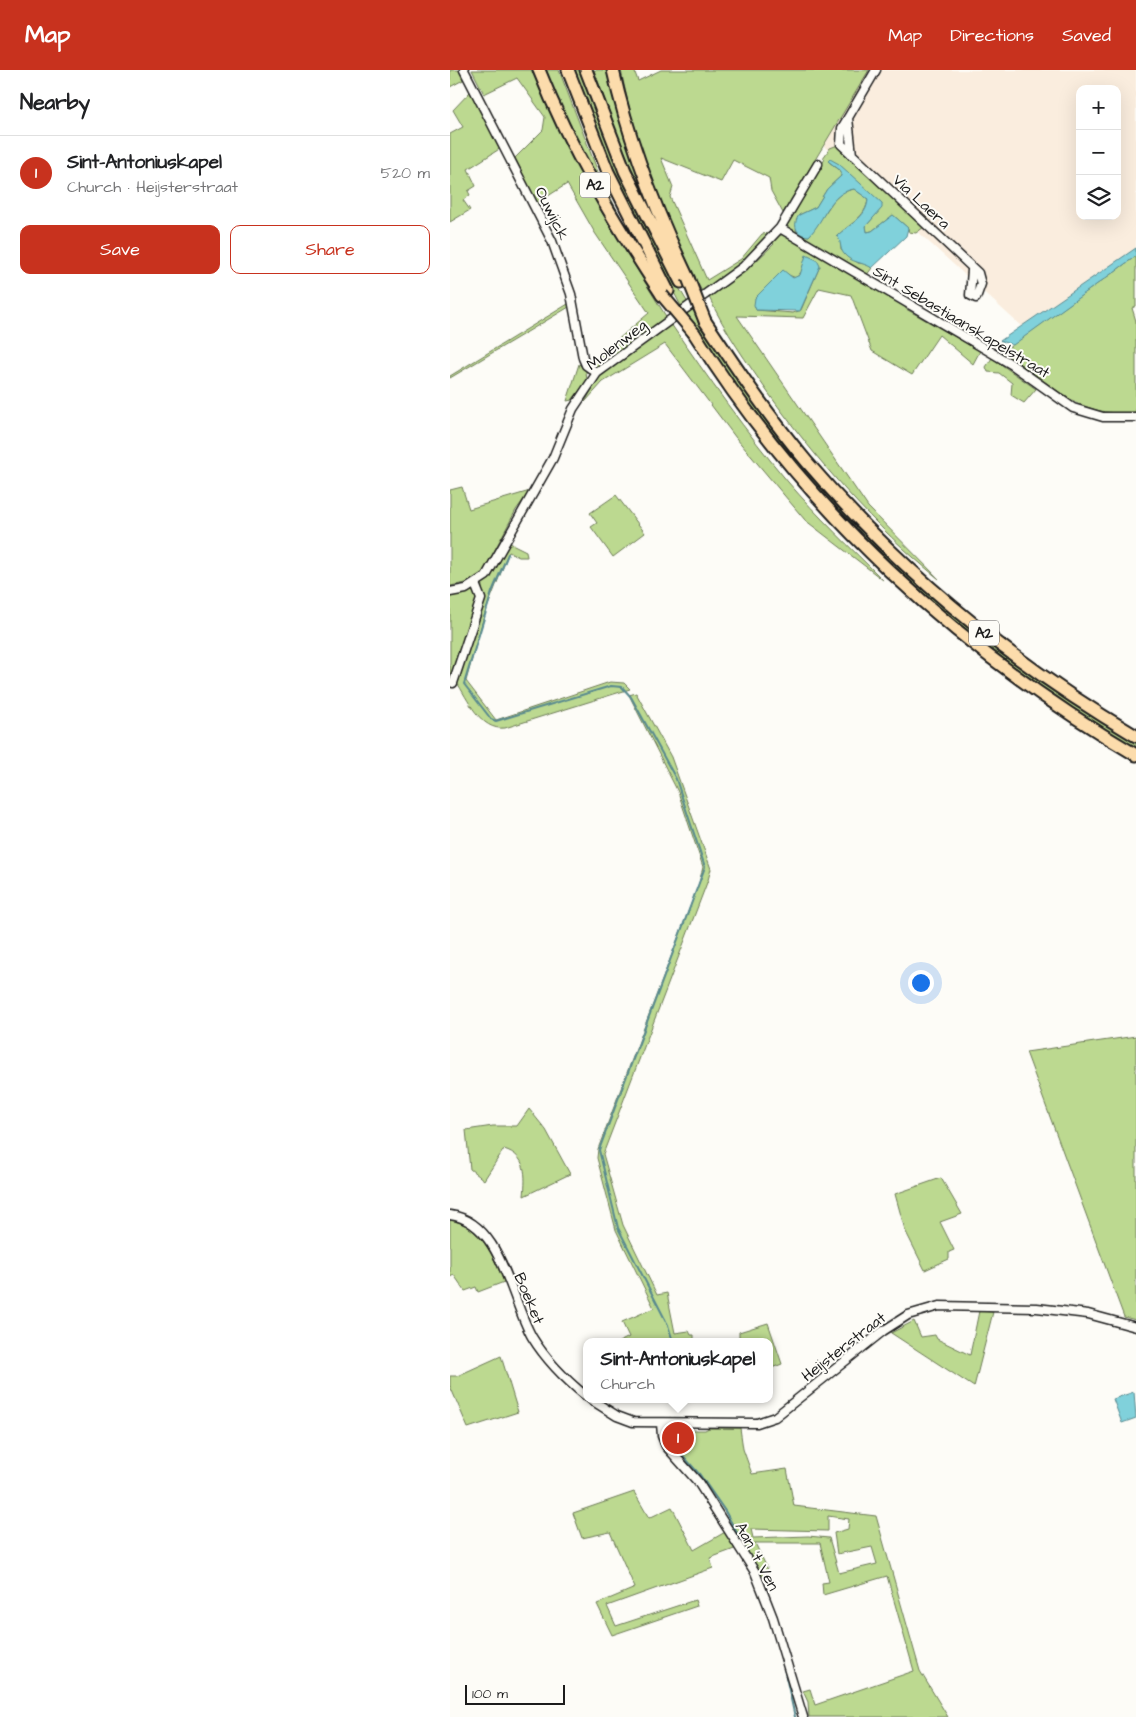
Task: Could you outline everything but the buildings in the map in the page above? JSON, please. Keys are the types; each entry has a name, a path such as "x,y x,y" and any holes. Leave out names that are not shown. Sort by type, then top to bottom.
{"highway":[{"name":"A2","path":"539,70 566,130 611,214 766,436 830,511 888,570 935,613 1014,676 1077,719 1136,755"},
{"name":"A2","path":"568,70 608,172 665,293"},
{"name":"A2","path":"586,70 625,171 705,322 760,402 806,460 849,509 903,563 992,640 1058,687 1136,736"},
{"name":"A2","path":"613,70 629,133 684,280"}],"street":[{"name":"Ouwijck","path":"464,70 552,241 571,294 583,358 586,365 597,373"},
{"name":"Via Laera","path":"876,70 848,118 852,155 954,250 972,270"},
{"name":"Molenweg","path":"450,592 466,589 486,576 553,458 574,409 597,373 743,267 780,228 818,164"},
{"name":"Sint Sebastiaanskapelstraat","path":"780,228 1011,364 1073,408 1103,418 1136,417"},
{"path":"453,683 480,599 474,584"},
{"name":"Boeket","path":"450,1215 471,1222 484,1232 494,1249 532,1337 564,1378 583,1394"},
{"name":"Heijsterstraat","path":"661,1423 757,1423 775,1417 882,1331 908,1315 938,1306 1037,1308 1088,1314 1136,1327"},
{"name":"Boeket","path":"596,1403 617,1416 633,1422 661,1423"},
{"name":"Aan 't Ven","path":"661,1423 666,1446 698,1482 754,1572 773,1618 803,1717"}],"shaded area":[{"path":"858,70 1136,70 1136,284 1045,348 816,139"}],"green space":[{"path":"450,70 460,70 463,80 450,87"},
{"path":"472,70 533,70 566,145 600,209 667,318 599,367 589,364 649,313 595,233 567,184 537,203 515,158 543,130 545,117 517,78 484,94"},
{"path":"542,70 559,70 601,180 632,238 592,175"},
{"path":"571,70 580,70 602,131 628,190 656,247 688,303 682,308 599,148"},
{"path":"594,70 608,70 658,225 619,140"},
{"path":"621,70 634,70 638,81 661,70 869,70 783,213 771,191 769,178 733,160 721,182 661,158 673,187 670,197 707,280 741,259 762,234 770,233 745,261 703,293 675,240 663,212 643,156"},
{"path":"470,92 501,148 468,169 476,186 468,191 470,195 463,200 470,210 450,222 450,134 463,127 453,110"},
{"path":"838,145 845,154 924,227 916,233 909,232 908,228 893,215 872,231 867,232 866,226 879,211 882,203 841,171 841,176 827,189 816,207 799,215 796,230 799,234 809,236 834,200 843,192 854,189 868,199 867,206 856,220 837,236 841,242 841,250 858,263 866,264 872,268 866,276 788,230 786,225 825,159 823,158 830,148"},
{"path":"784,234 904,304 906,309 980,351 973,364 939,335 912,375 872,351 851,295 819,288 803,318 737,316 868,507 939,579 869,515 807,445 729,335 709,297 751,266 774,244 772,242 778,236","holes":["806,256 820,266 801,310 793,313 756,310 786,274 796,278 802,271"]},
{"path":"1136,256 1136,306 1132,308 1136,321 1136,412 1114,413 1096,410 1079,404 1001,353"},
{"path":"568,304 569,307 450,378 450,376"},
{"path":"692,309 746,387 834,496 1034,676 1077,707 1136,742 1136,749 1079,715 1024,678 938,606 897,568 820,489 784,447 717,359 686,313"},
{"path":"671,324 757,444 788,482 883,580 805,520 736,438 665,344 603,382 585,402 598,378 605,371"},
{"path":"992,358 1036,389 1024,403 1011,395 1012,383 999,373 988,372 986,367"},
{"path":"579,364 586,371 587,381 572,400 567,401"},
{"path":"462,487 469,509 530,491 516,510 483,572 471,582 450,586 450,490"},
{"path":"616,495 645,533 613,557 591,527 597,523 590,513"},
{"path":"508,542 526,551 527,557 519,557 509,552 484,616 466,681 496,720 610,682 624,683 630,689 505,728 496,728 488,724 470,705 456,681 482,595 482,582"},
{"path":"470,590 474,591 477,597 476,603 450,686 450,596"},
{"path":"636,693 671,757 711,869 603,1154 623,1225 657,1295 667,1293 675,1333 689,1331 691,1335 694,1335 694,1338 627,1338 629,1337 622,1322 654,1308 616,1230 597,1158 598,1149 699,883 703,867 678,792 629,695"},
{"path":"1136,1036 1136,1320 1124,1317 1026,1052"},
{"path":"529,1109 546,1130 570,1174 524,1196 525,1174 521,1161 512,1152 504,1149 484,1180 470,1169 466,1130 493,1126 517,1126"},
{"path":"941,1178 962,1214 940,1222 954,1250 949,1252 949,1259 925,1270 905,1230 895,1194"},
{"path":"450,1220 461,1223 478,1235 496,1262 504,1282 478,1292 476,1287 465,1291 454,1275 450,1277"},
{"path":"979,1311 993,1312 974,1387 891,1333 914,1321 921,1337 935,1335 937,1339 970,1355"},
{"path":"768,1323 782,1364 773,1367 773,1338 739,1338 739,1332"},
{"path":"501,1356 518,1412 468,1428 450,1386 450,1376 457,1376"},
{"path":"709,1428 740,1428 743,1449 752,1474 787,1469 794,1506 876,1516 920,1671 948,1717 809,1717 808,1702 803,1691 810,1689 815,1705 914,1671 887,1576 823,1595 822,1583 829,1582 820,1543 755,1543 769,1572 761,1577 709,1488 669,1440 680,1430 705,1430","holes":["828,1516 849,1519 848,1529 834,1533 837,1554 872,1547 877,1564 839,1573 829,1538 808,1536 753,1538 751,1529 828,1531"]},
{"path":"634,1492 649,1518 672,1507 694,1550 727,1531 737,1548 710,1558 713,1568 607,1606 616,1626 695,1600 697,1606 612,1635 597,1604 635,1588 610,1532 582,1538 573,1513"}],"water":[{"path":"830,159 839,164 882,203 882,208 866,226 867,232 872,231 893,215 908,228 906,236 872,268 847,257 842,252 840,240 837,236 861,216 867,206 868,199 854,189 833,201 815,230 809,236 801,234 796,229 799,215 816,207 827,189 841,176 841,171 828,161"},
{"path":"1136,248 1136,256 1013,345 1000,341"},
{"path":"806,255 817,260 820,266 800,311 756,310 754,305 755,298 783,270 793,278 800,275"},
{"path":"1134,1392 1136,1418 1122,1423 1113,1399"}],"waterway":[{"path":"508,554 492,592 464,684 491,719 496,721 611,686 622,687 631,697 676,779 705,867 599,1150 618,1228 668,1325 672,1338"},
{"path":"678,1450 700,1475 725,1511 760,1575"},
{"path":"782,1659 795,1717"}],"place":[{"name":"Sint-Antoniuskapel","path":"678,1438"}]}
